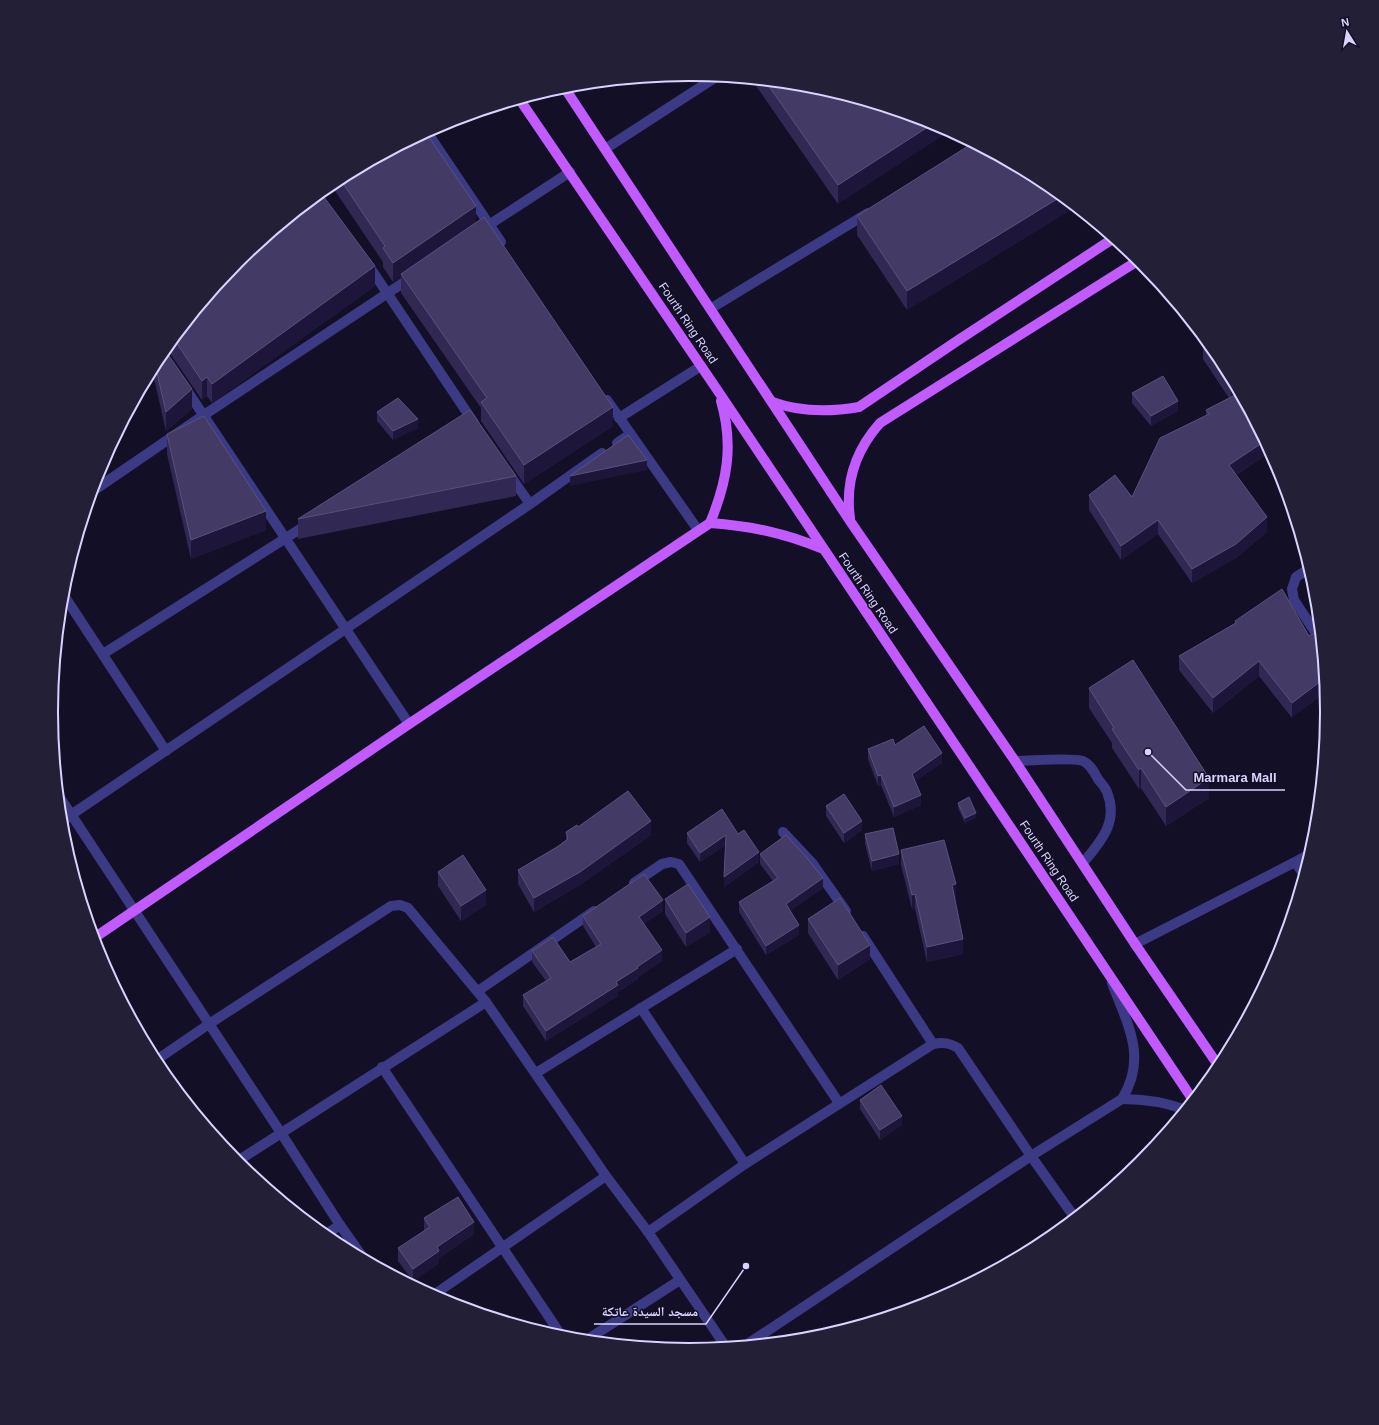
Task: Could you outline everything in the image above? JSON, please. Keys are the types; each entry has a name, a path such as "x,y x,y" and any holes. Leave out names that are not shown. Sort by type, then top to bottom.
{"main road":[{"path":"568,93 850,521 1015,761 1135,944 1216,1062"},
{"name":"Fourth Ring Road","path":"523,104 718,391 1191,1097"},
{"path":"772,402 797,409 813,410 836,410 859,407 1109,241"},
{"path":"850,521 849,494 853,468 864,444 880,423 1133,264"},
{"path":"710,523 719,502 725,480 728,458 728,435 726,420 718,391"},
{"path":"99,935 409,724 710,523 768,530 787,535 823,549"}],"street":[{"path":"605,149 709,81"},
{"path":"430,137 506,250"},
{"path":"470,237 570,172"},
{"path":"710,309 877,207"},
{"path":"361,254 388,293 469,422 481,433"},
{"path":"101,486 204,415 420,272"},
{"path":"619,418 701,366"},
{"path":"179,378 409,724"},
{"path":"601,392 698,530"},
{"path":"67,818 530,504 630,434"},
{"path":"503,465 530,504"},
{"path":"103,654 318,517"},
{"path":"1305,572 1296,578 1292,589 1294,600 1316,634"},
{"path":"68,601 166,751"},
{"path":"1015,761 1066,760 1082,761 1089,764 1107,792 1111,816 1109,825 1100,842 1083,863"},
{"path":"65,804 357,1249"},
{"path":"783,832 813,864 834,892 933,1044"},
{"path":"1135,944 1304,856"},
{"path":"622,891 662,864 671,862 679,864 840,1103"},
{"path":"1295,862 1301,870"},
{"path":"478,991 603,905"},
{"path":"161,1057 391,906 408,908 486,1002 606,1176 648,1232 723,1343"},
{"path":"536,1073 737,949"},
{"path":"752,1341 1031,1156 1122,1099 1129,1088 1133,1076 1135,1054 1130,1033 1110,976"},
{"path":"242,1158 382,1067 486,1002"},
{"path":"641,1008 745,1164"},
{"path":"648,1232 745,1164 933,1044 943,1042 958,1048 1073,1215"},
{"path":"382,1067 559,1330"},
{"path":"1122,1099 1157,1101 1181,1109"},
{"path":"438,1292 606,1176"},
{"path":"330,1232 340,1225"},
{"path":"591,1336 680,1280"}],"building":[{"path":"769,86 813,93 853,103 927,128 838,185"},
{"path":"429,137 476,206 393,263 383,248 385,246 344,184 410,146"},
{"path":"969,146 1040,187 1057,199 907,291 857,216"},
{"path":"324,197 375,266 212,384 207,377 202,381 177,344 215,296 243,266 273,238 305,211"},
{"path":"484,217 613,407 524,465 481,402 487,398 401,274"},
{"path":"169,355 192,389 166,412 157,373"},
{"path":"1163,376 1178,401 1151,416 1132,393"},
{"path":"1235,395 1236,397 1261,444 1229,465 1267,517 1236,544 1192,569 1158,520 1121,546 1089,495 1115,475 1132,497 1160,438 1209,414 1206,410"},
{"path":"398,398 418,419 393,431 377,412"},
{"path":"470,410 516,476 298,519"},
{"path":"204,416 266,511 191,540 167,434"},
{"path":"628,435 647,460 570,476"},
{"path":"1282,589 1309,636 1316,632 1320,682 1292,703 1259,661 1213,698 1179,656 1236,623 1235,621"},
{"path":"1133,660 1209,778 1166,807 1141,768 1139,770 1112,729 1114,728 1089,688"},
{"path":"924,726 942,753 912,774 921,795 894,807 881,775 878,776 868,749 893,739 895,745"},
{"path":"628,791 651,821 580,872 534,898 518,870 557,847 568,839 566,832 577,825 578,827"},
{"path":"844,794 862,821 844,833 826,806"},
{"path":"969,797 976,813 965,818 958,803"},
{"path":"722,809 738,834 744,830 759,852 724,877 726,835 700,853 687,833"},
{"path":"893,828 899,854 872,861 865,834"},
{"path":"786,835 823,878 786,904 799,925 766,946 739,902 778,878 760,854"},
{"path":"944,840 956,884 952,885 963,939 927,947 915,894 912,895 901,850"},
{"path":"463,855 486,890 461,906 438,872"},
{"path":"644,874 663,900 639,917 662,950 616,982 618,985 546,1031 523,995 551,978 532,951 553,937 570,962 601,944 583,916"},
{"path":"688,884 710,917 686,933 665,899"},
{"path":"840,898 870,945 838,965 808,919"},
{"path":"881,1085 902,1116 880,1130 860,1100"},
{"path":"458,1197 474,1222 437,1247 439,1251 413,1269 398,1248 430,1227 424,1218"}],"place":[{"name":"Marmara Mall","path":"1148,752"},
{"name":"مسجد السيدة عاتكة","path":"746,1266"}]}
